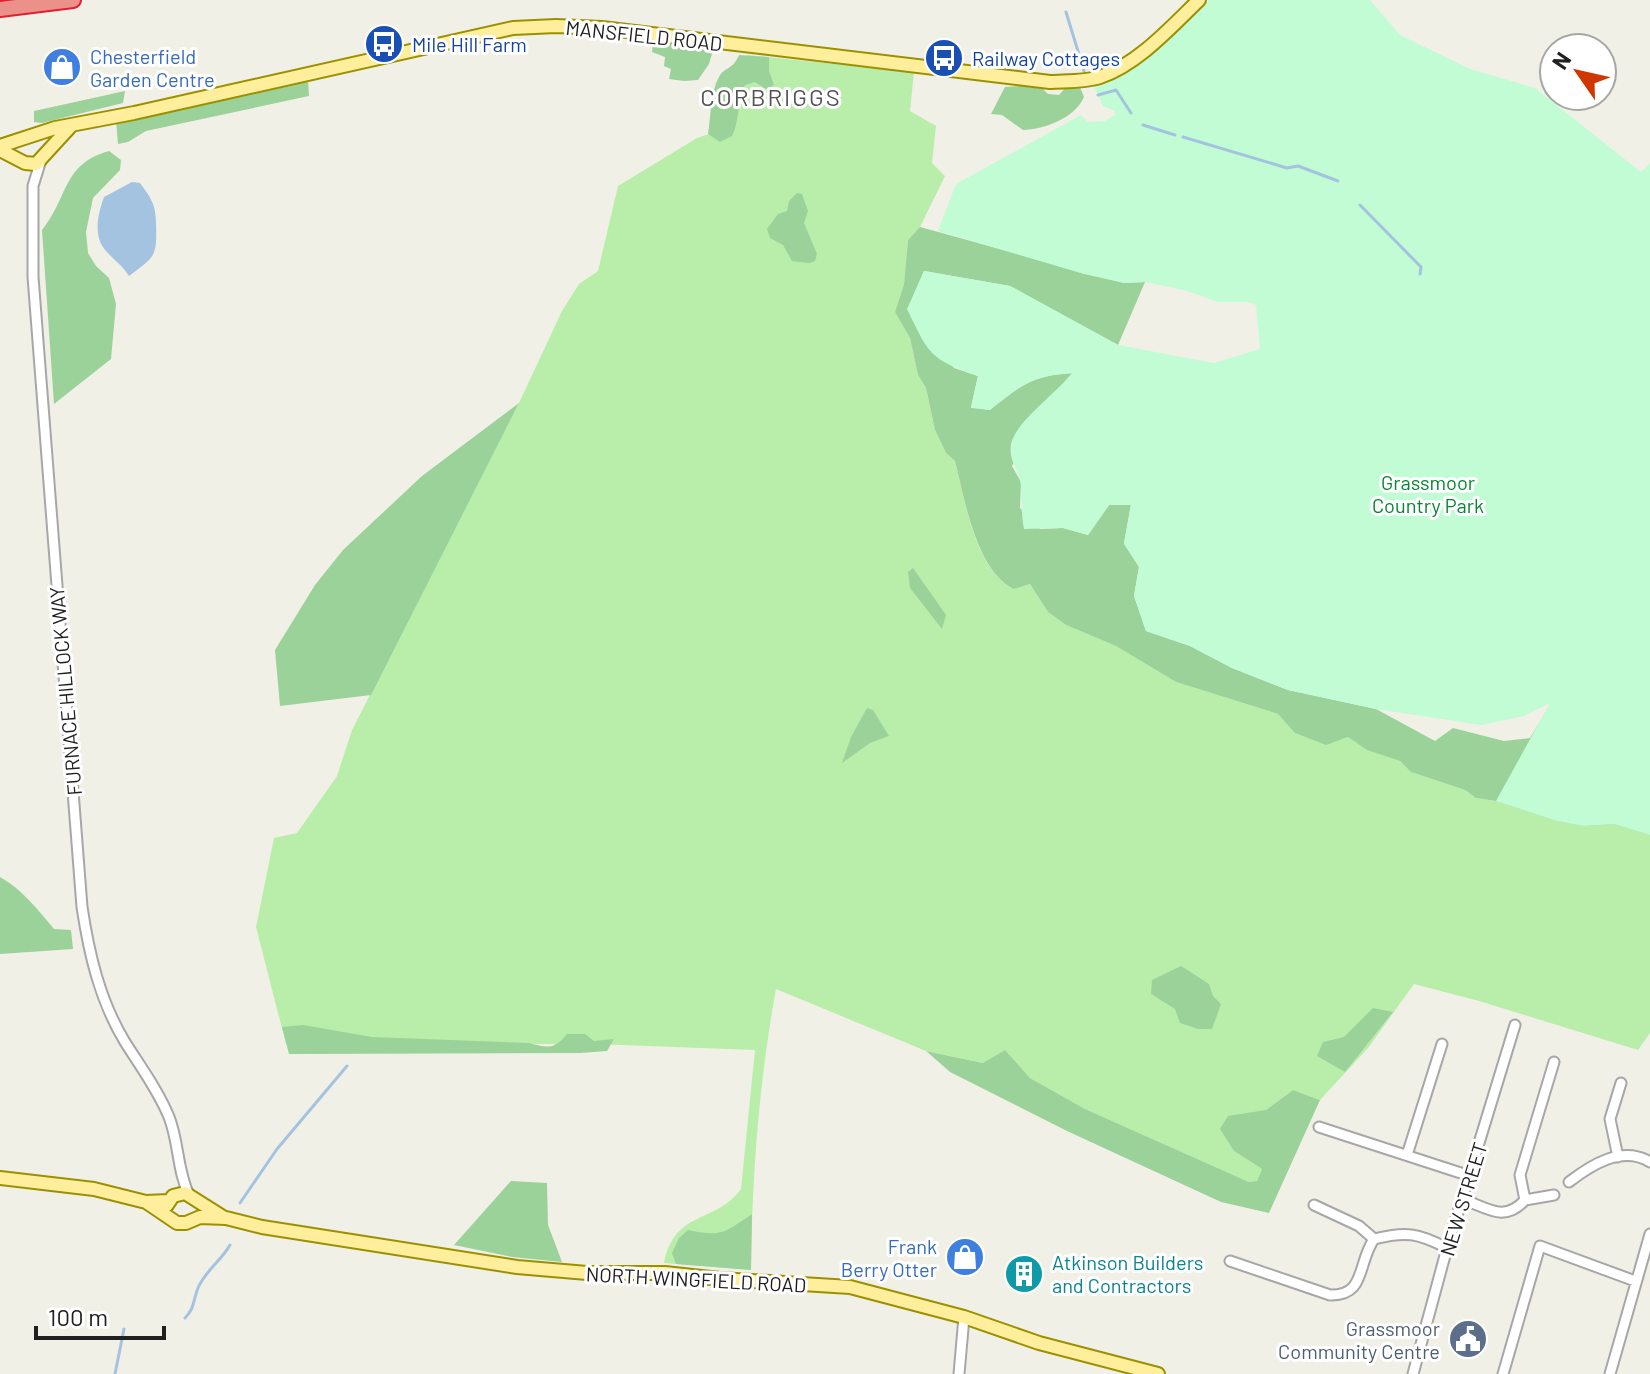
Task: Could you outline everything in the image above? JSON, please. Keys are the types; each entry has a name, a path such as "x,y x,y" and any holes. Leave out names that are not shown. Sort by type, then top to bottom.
{"highway":[{"path":"0,9 73,0"}],"main road":[{"name":"MANSFIELD ROAD","path":"0,148 28,137 70,127 419,51 501,30 556,26 626,31 1036,81 1085,80 1117,69 1136,56 1199,0"},
{"path":"43,157 43,142 28,137 17,149 22,161 36,164 43,157 70,127"},
{"name":"MANSFIELD ROAD","path":"0,148 22,161"},
{"path":"0,1178 94,1189 146,1202 182,1224 194,1218 197,1210 192,1198 181,1193 146,1202"},
{"path":"170,1218 166,1210 171,1198"},
{"name":"NORTH WINGFIELD ROAD","path":"192,1198 226,1218"},
{"name":"NORTH WINGFIELD ROAD","path":"194,1218 226,1218 262,1227 517,1267 587,1273 665,1273 850,1287 964,1317 1039,1343 1158,1374"}],"street":[{"name":"FURNACE HILLOCK WAY","path":"43,157 33,186 34,292 84,919 101,990 124,1040 169,1116 181,1175 192,1198"},
{"name":"FURNACE HILLOCK WAY","path":"22,161 33,186"},
{"name":"NEW STREET","path":"1413,1374 1447,1248 1515,1025"},
{"path":"1407,1155 1442,1044"},
{"path":"1525,1200 1520,1175 1554,1062"},
{"path":"1618,1157 1610,1119 1621,1083"},
{"path":"1319,1127 1470,1176"},
{"path":"1569,1182 1601,1161 1627,1155 1650,1162"},
{"path":"171,1198 181,1175"},
{"path":"1462,1199 1504,1214 1515,1211 1525,1200 1554,1195"},
{"path":"1314,1205 1359,1226 1374,1239"},
{"path":"1230,1261 1330,1295 1345,1295 1354,1288 1365,1252 1374,1239 1398,1233 1422,1235 1447,1248"},
{"path":"1610,1374 1650,1234"},
{"path":"1503,1374 1540,1246 1635,1281"},
{"path":"959,1374 964,1317"}],"green space":[{"name":"Grassmoor Country Park","path":"1209,0 1370,0 1400,35 1470,69 1535,88 1538,90 1538,112 1565,112 1641,172 1650,163 1650,835 1614,824 1583,826 1557,821 1496,801 1550,703 1524,716 1481,725 1376,709 1288,690 1232,668 1190,646 1146,631 1134,596 1139,567 1124,544 1131,505 1109,505 1088,535 1063,528 1024,529 1021,486 1011,456 1011,444 1021,426 1072,373 1027,383 990,410 971,408 978,376 949,365 932,353 907,309 924,271 1010,286 1118,345 1214,363 1260,349 1256,305 1218,302 1146,282 1124,283 1084,274 938,231 956,184 1081,115 1088,122 1105,121 1115,115 1115,111 1103,106 1093,84 1171,34"},
{"path":"671,41 714,47 709,64 698,80 669,79 671,69 664,66 665,57 652,52 653,42"},
{"path":"739,55 769,57 769,71 774,85 766,89 755,82 745,85 732,136 720,142 708,134 714,90 721,74 734,64"},
{"path":"747,55 914,72 910,111 936,126 932,163 945,176 920,227 908,240 904,284 895,312 910,338 935,430 946,453 955,461 981,551 1001,580 1014,589 1030,584 1048,612 1066,625 1116,646 1176,682 1278,714 1296,733 1326,744 1348,737 1368,750 1400,761 1411,772 1465,790 1476,798 1496,801 1557,821 1583,825 1614,824 1650,835 1650,1033 1638,1050 1414,984 1368,1048 1320,1100 1293,1090 1266,1110 1234,1151 1262,1169 1257,1181 1249,1182 1085,1109 1030,1078 1005,1050 984,1063 926,1051 776,989 758,1129 751,1270 664,1263 677,1234 687,1225 720,1208 741,1189 755,1050 595,1044 286,1044 256,927 274,838 297,833 337,776 352,730 519,403 562,311 579,284 598,271 618,186 697,138 728,128"},
{"path":"308,80 309,96 146,131 118,144 116,120"},
{"path":"1079,85 1084,97 1080,104 1050,125 1023,130 1002,115 991,114 1005,87 1043,89 1048,94 1059,95 1066,87"},
{"path":"125,91 123,103 42,123 34,122 34,111"},
{"path":"109,151 121,160 120,170 93,198 86,232 88,253 109,278 116,304 111,359 54,404 42,230 74,173 82,164"},
{"path":"797,193 802,194 808,211 804,223 817,254 815,261 809,263 792,261 783,245 770,238 767,229 778,214 787,211 789,201"},
{"path":"920,227 1124,283 1145,282 1118,345 1010,286 924,271 908,310 954,368 978,376 971,407 990,410 1036,379 1072,373 1058,390 1012,466 1021,482 1020,508 1040,529 1063,528 1088,535 1109,505 1131,504 1124,543 1139,567 1134,596 1146,631 1190,646 1232,668 1288,690 1376,709 1435,741 1453,728 1504,741 1530,738 1575,664 1650,835 1614,824 1583,826 1557,821 1496,801 1476,798 1465,790 1411,772 1400,761 1367,750 1348,737 1326,745 1295,733 1278,714 1176,682 1116,646 1066,625 1048,612 1030,584 1014,589 1001,580 981,551 955,461 946,453 935,430 910,338 895,312 904,284 908,240"},
{"path":"519,403 371,695 280,706 275,650 315,585 343,550 422,476"},
{"path":"913,568 946,615 942,629 910,588 908,572"},
{"path":"867,708 873,710 889,736 870,743 842,763 851,737"},
{"path":"0,877 23,894 54,929 71,930 73,949 0,954"},
{"path":"1181,966 1209,984 1213,996 1221,1004 1212,1029 1198,1029 1180,1023 1175,1009 1151,994 1152,980"},
{"path":"1373,1008 1393,1012 1345,1072 1317,1056 1323,1042 1344,1037"},
{"path":"303,1025 372,1037 529,1043 546,1047 558,1043 567,1034 585,1034 594,1041 614,1039 607,1051 580,1053 289,1054 282,1027"},
{"path":"1005,1050 1030,1078 1085,1109 1249,1182 1257,1181 1262,1169 1234,1151 1220,1129 1228,1116 1266,1110 1293,1090 1320,1100 1269,1213 1221,1202 1067,1131 950,1072 926,1051 983,1063"},
{"path":"511,1181 547,1183 548,1225 562,1262 512,1257 454,1245"},
{"path":"752,1214 751,1270 676,1264 672,1253 679,1238 688,1230 722,1232"}],"water":[{"path":"132,182 140,183 152,202 156,217 156,242 150,259 129,276 102,246 98,225 104,197"}],"waterway":[{"path":"1066,12 1084,71"},
{"path":"1098,95 1116,90 1131,113"},
{"path":"1143,125 1175,135"},
{"path":"1183,137 1287,168 1298,166 1338,181"},
{"path":"1360,205 1421,267 1420,274"},
{"path":"240,1203 277,1149 347,1066"},
{"path":"185,1318 201,1282 230,1245"},
{"path":"115,1374 124,1329"}],"place":[{"name":"Mile Hill Farm","path":"384,44"},
{"name":"Railway Cottages","path":"944,58"},
{"name":"Chesterfield Garden Centre","path":"62,67"},
{"name":"Frank Berry Otter","path":"965,1257"},
{"name":"Atkinson Builders and Contractors","path":"1024,1274"},
{"name":"Grassmoor Community Centre","path":"1468,1339"}],"district":[{"name":"CORBRIGGS","path":"771,96"}]}
